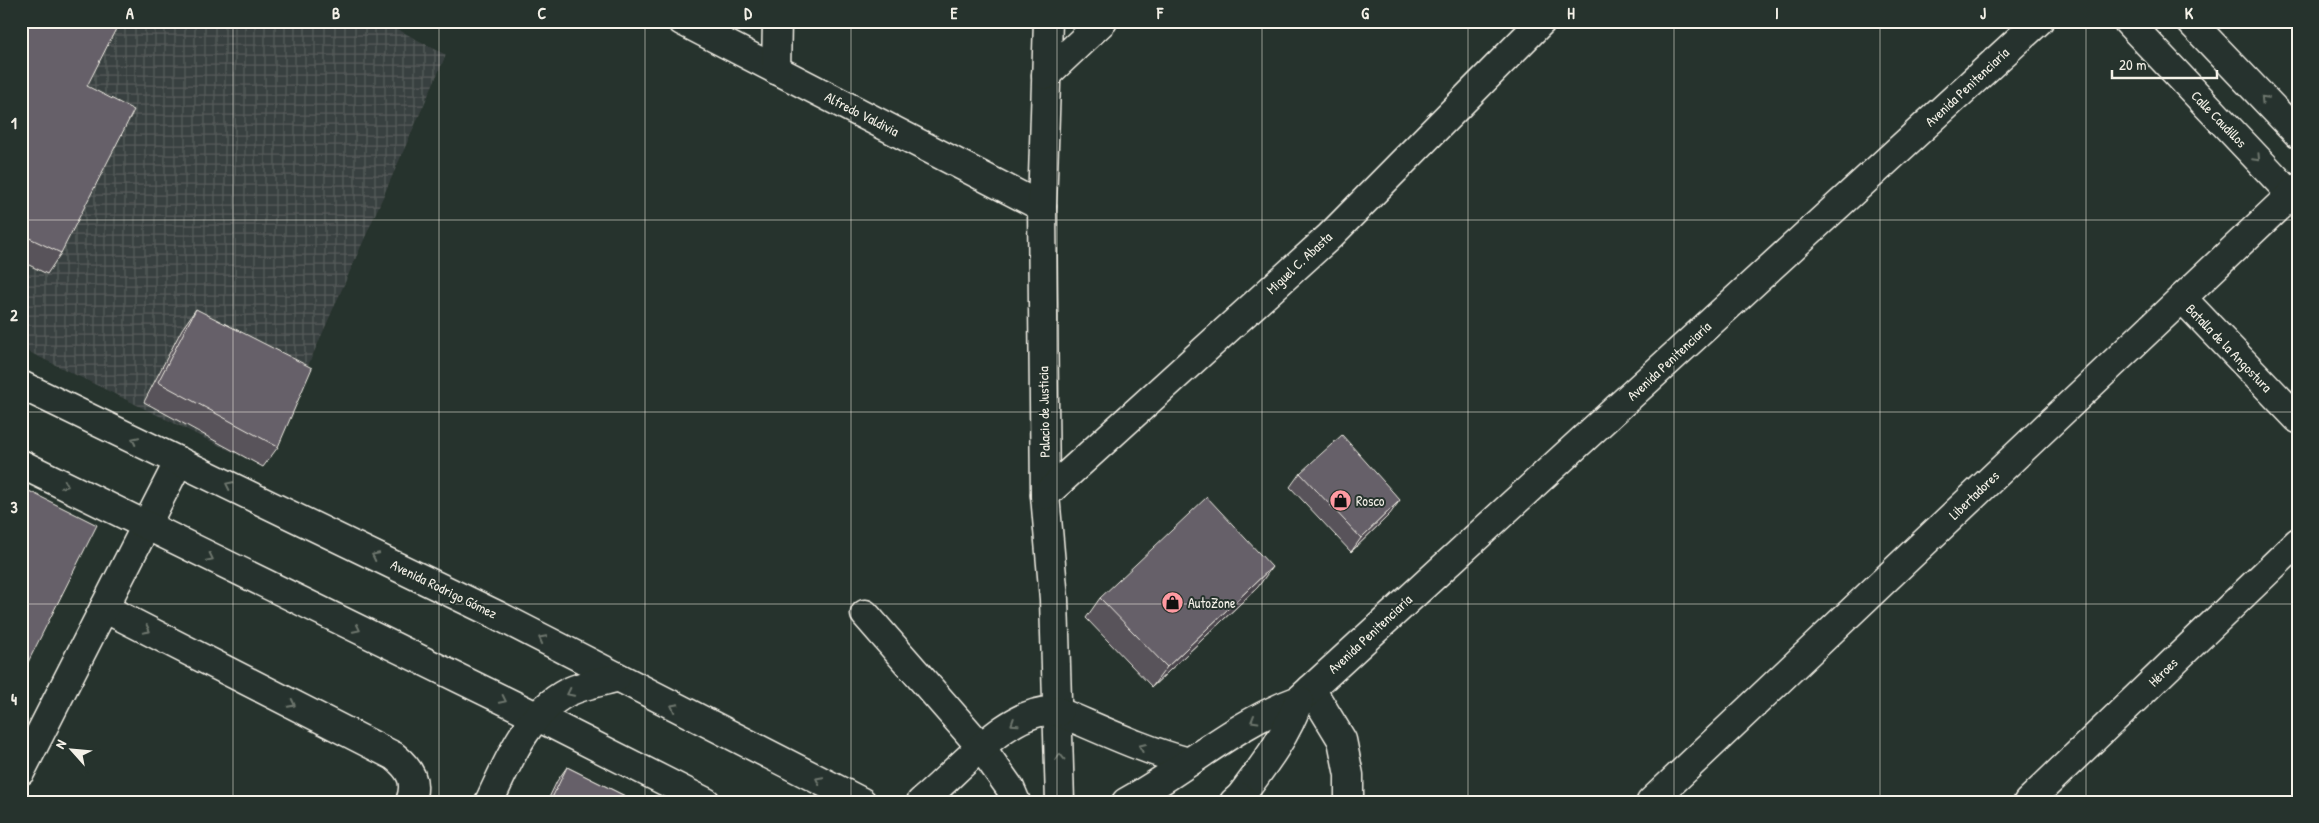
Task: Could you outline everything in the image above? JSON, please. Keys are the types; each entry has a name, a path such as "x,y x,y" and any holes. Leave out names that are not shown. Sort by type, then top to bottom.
{"street":[{"name":"Alfredo Valdivia","path":"682,21 1042,207"},
{"path":"776,70 777,21"},
{"name":"Palacio de Justicia","path":"1048,21 1042,207 1045,495 1054,599 1059,712 1060,802"},
{"path":"1046,75 1103,21"},
{"name":"Miguel C. Abasta","path":"1045,495 1330,236 1542,21"},
{"name":"Avenida Penitenciaría","path":"1126,802 1272,710 1305,694 2039,21"},
{"name":"Calle Caudillos","path":"2126,21 2294,191"},
{"path":"2190,21 2298,134"},
{"name":"Libertadores","path":"1651,802 2294,191"},
{"name":"Batalla de la Angostura","path":"2182,298 2298,419"},
{"name":"Avenida Rodrigo Gómez","path":"21,385 498,615 616,678 862,802"},
{"path":"21,771 179,461"},
{"path":"21,464 536,716 706,802"},
{"name":"Héroes","path":"2028,802 2298,542"},
{"path":"104,608 394,756 406,766 413,776 414,792 410,802"},
{"path":"865,614 981,747 1010,788 1016,802"},
{"path":"489,802 506,766 536,716 568,693 616,678"},
{"path":"1305,694 1342,740 1348,775 1349,802"},
{"name":"Avenida Penitenciaría","path":"1238,800 1279,743 1305,694"},
{"path":"921,802 981,747 1025,716 1049,710 1059,712 1159,754 1189,762"}],"shaded area":[{"path":"21,21 382,21 446,55 263,467 21,348"}],"building":[{"path":"21,21 120,21 87,86 134,110 61,253 21,234"},
{"path":"196,309 312,368 278,447 158,382"},
{"name":"Rosco","path":"1342,435 1400,500 1361,538 1300,473"},
{"path":"21,487 97,525 21,676"},
{"name":"AutoZone","path":"1207,497 1272,567 1167,667 1100,598"},
{"path":"567,767 637,802 550,802"}],"place":[{"name":"Rosco","path":"1340,501"},
{"name":"AutoZone","path":"1172,603"}]}
